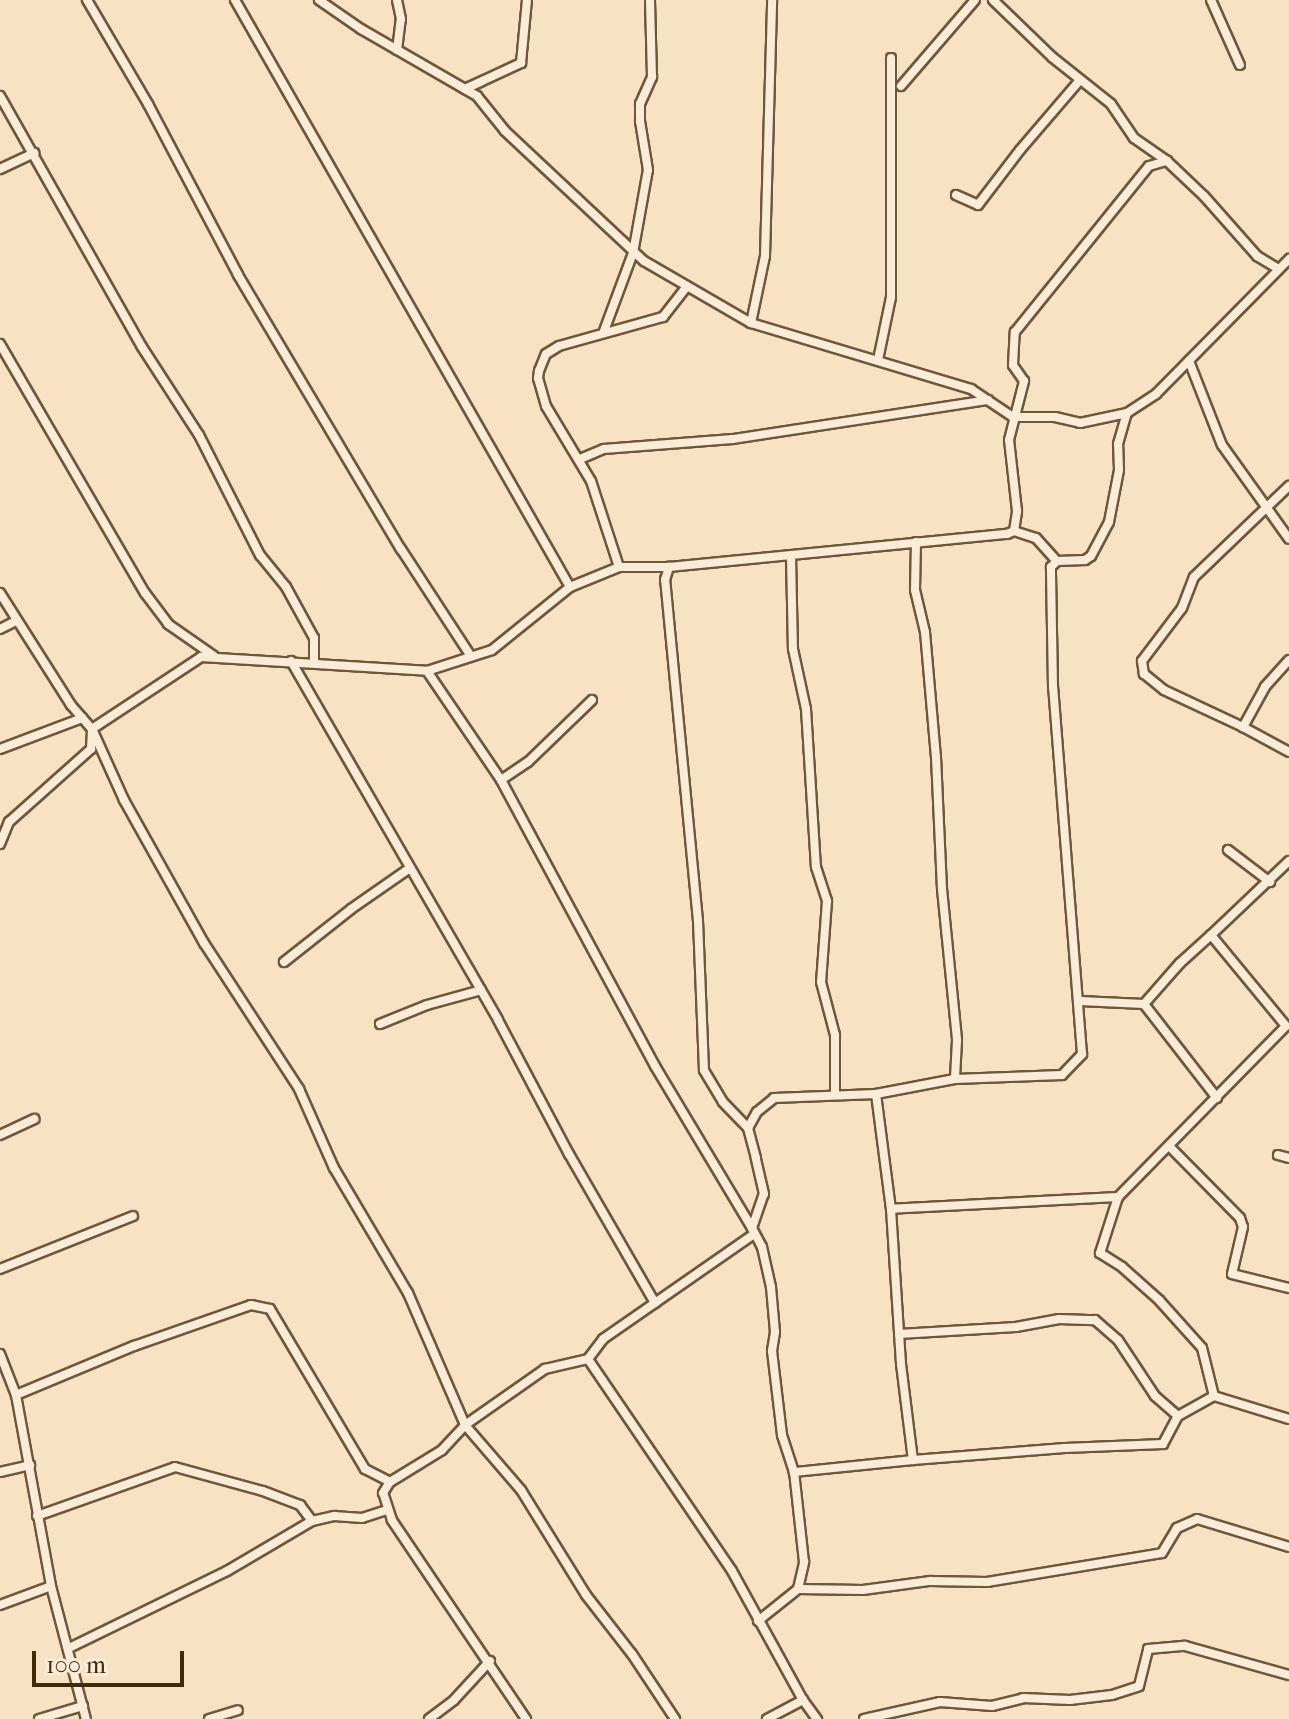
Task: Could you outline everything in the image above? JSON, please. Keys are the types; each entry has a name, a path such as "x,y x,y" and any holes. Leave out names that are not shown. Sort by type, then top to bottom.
{"street":[{"path":"87,0 148,104 238,275 401,549 470,655"},
{"path":"235,0 570,587"},
{"path":"319,0 477,96 505,131 596,214 633,253 687,286 751,323 971,389 1013,417 1055,417 1080,423 1127,413 1156,394 1270,282 1277,268 1289,259"},
{"path":"397,0 401,19 397,50"},
{"path":"465,89 521,63 527,0"},
{"path":"604,331 633,253 648,170 640,104 652,77 650,0"},
{"path":"751,323 765,256 772,0"},
{"path":"901,86 975,0"},
{"path":"993,0 1080,80 1111,104 1134,138 1167,161 1204,196 1257,256 1277,268"},
{"path":"1211,0 1240,65"},
{"path":"878,360 891,297 891,58"},
{"path":"956,195 978,205 1080,80"},
{"path":"0,96 142,347 199,435 260,555 286,587 314,638 314,662"},
{"path":"0,169 34,153"},
{"path":"1014,531 1017,511 1009,440 1024,381 1013,365 1015,332 1025,315 1149,166 1167,161"},
{"path":"619,567 591,481 546,406 538,378 546,354 604,331 663,317 687,286"},
{"path":"0,344 145,593 168,624 217,659"},
{"path":"1189,361 1222,445 1289,539"},
{"path":"580,459 604,449 733,439 988,400"},
{"path":"748,1128 757,1112 774,1098 876,1094 955,1079 1062,1075 1071,1070 1083,1049 1063,832 1050,628 1051,567 1057,561 1085,560 1091,556 1109,522 1119,470 1118,444 1127,413"},
{"path":"1289,486 1194,577 1182,608 1142,661 1144,674 1164,690 1289,752"},
{"path":"92,729 201,657 427,671 492,650 570,587 619,567 669,567 791,556 1014,531 1036,538 1057,561"},
{"path":"916,542 915,590 925,632 936,757 942,889 957,1040 955,1079"},
{"path":"791,556 793,649 806,709 816,867 827,901 821,982 835,1035 835,1095"},
{"path":"526,1719 387,1510 383,1493 390,1482 442,1450 465,1425 545,1369 588,1359 603,1339 753,1231 764,1194 748,1128 723,1102 704,1070 698,921 667,611 665,580 669,567"},
{"path":"0,593 16,621 92,729 124,800 204,943 299,1089 334,1168 408,1293 465,1425 521,1490 586,1595 632,1654 675,1719"},
{"path":"0,629 16,621"},
{"path":"1243,727 1265,687 1289,660"},
{"path":"291,661 481,990 569,1154 655,1303"},
{"path":"427,671 501,780 655,1066 762,1247 771,1287 775,1332 772,1351 782,1435 794,1472 804,1562 798,1589 758,1621"},
{"path":"501,780 528,762 592,700"},
{"path":"0,749 82,718"},
{"path":"0,844 9,822 91,749 92,729"},
{"path":"1228,850 1270,882"},
{"path":"1144,1004 1180,963 1289,861"},
{"path":"284,962 351,909 410,868"},
{"path":"1211,935 1287,1026 1118,1197 1100,1253 1122,1267 1159,1300 1202,1348 1214,1396"},
{"path":"380,1024 427,1005 481,990"},
{"path":"1080,1001 1144,1004 1217,1098"},
{"path":"876,1094 891,1209 899,1334 913,1460"},
{"path":"0,1135 35,1119"},
{"path":"1169,1146 1240,1218 1243,1227 1232,1274 1289,1288"},
{"path":"1278,1155 1289,1158"},
{"path":"891,1209 1118,1197"},
{"path":"0,1269 133,1216"},
{"path":"16,1395 134,1346 251,1305 270,1309 365,1469 390,1482"},
{"path":"899,1334 1016,1327 1059,1319 1095,1320 1118,1340 1155,1396 1178,1416"},
{"path":"0,1354 16,1395 51,1586 86,1719"},
{"path":"588,1359 732,1571 803,1700 817,1719"},
{"path":"794,1472 1065,1448 1163,1444 1178,1416 1214,1396 1289,1419"},
{"path":"0,1472 30,1465"},
{"path":"37,1516 175,1467 263,1491 300,1505 312,1521"},
{"path":"69,1648 227,1571 312,1521 334,1516 362,1518 387,1510"},
{"path":"798,1589 863,1590 930,1581 987,1582 1162,1553 1177,1528 1197,1519 1289,1547"},
{"path":"0,1605 51,1586"},
{"path":"864,1719 940,1702 992,1706 1023,1698 1070,1700 1112,1695 1139,1686 1148,1649 1185,1646 1289,1675"},
{"path":"429,1719 454,1700 490,1661"},
{"path":"767,1719 803,1700"},
{"path":"39,1719 83,1706"},
{"path":"209,1719 238,1710"}]}
